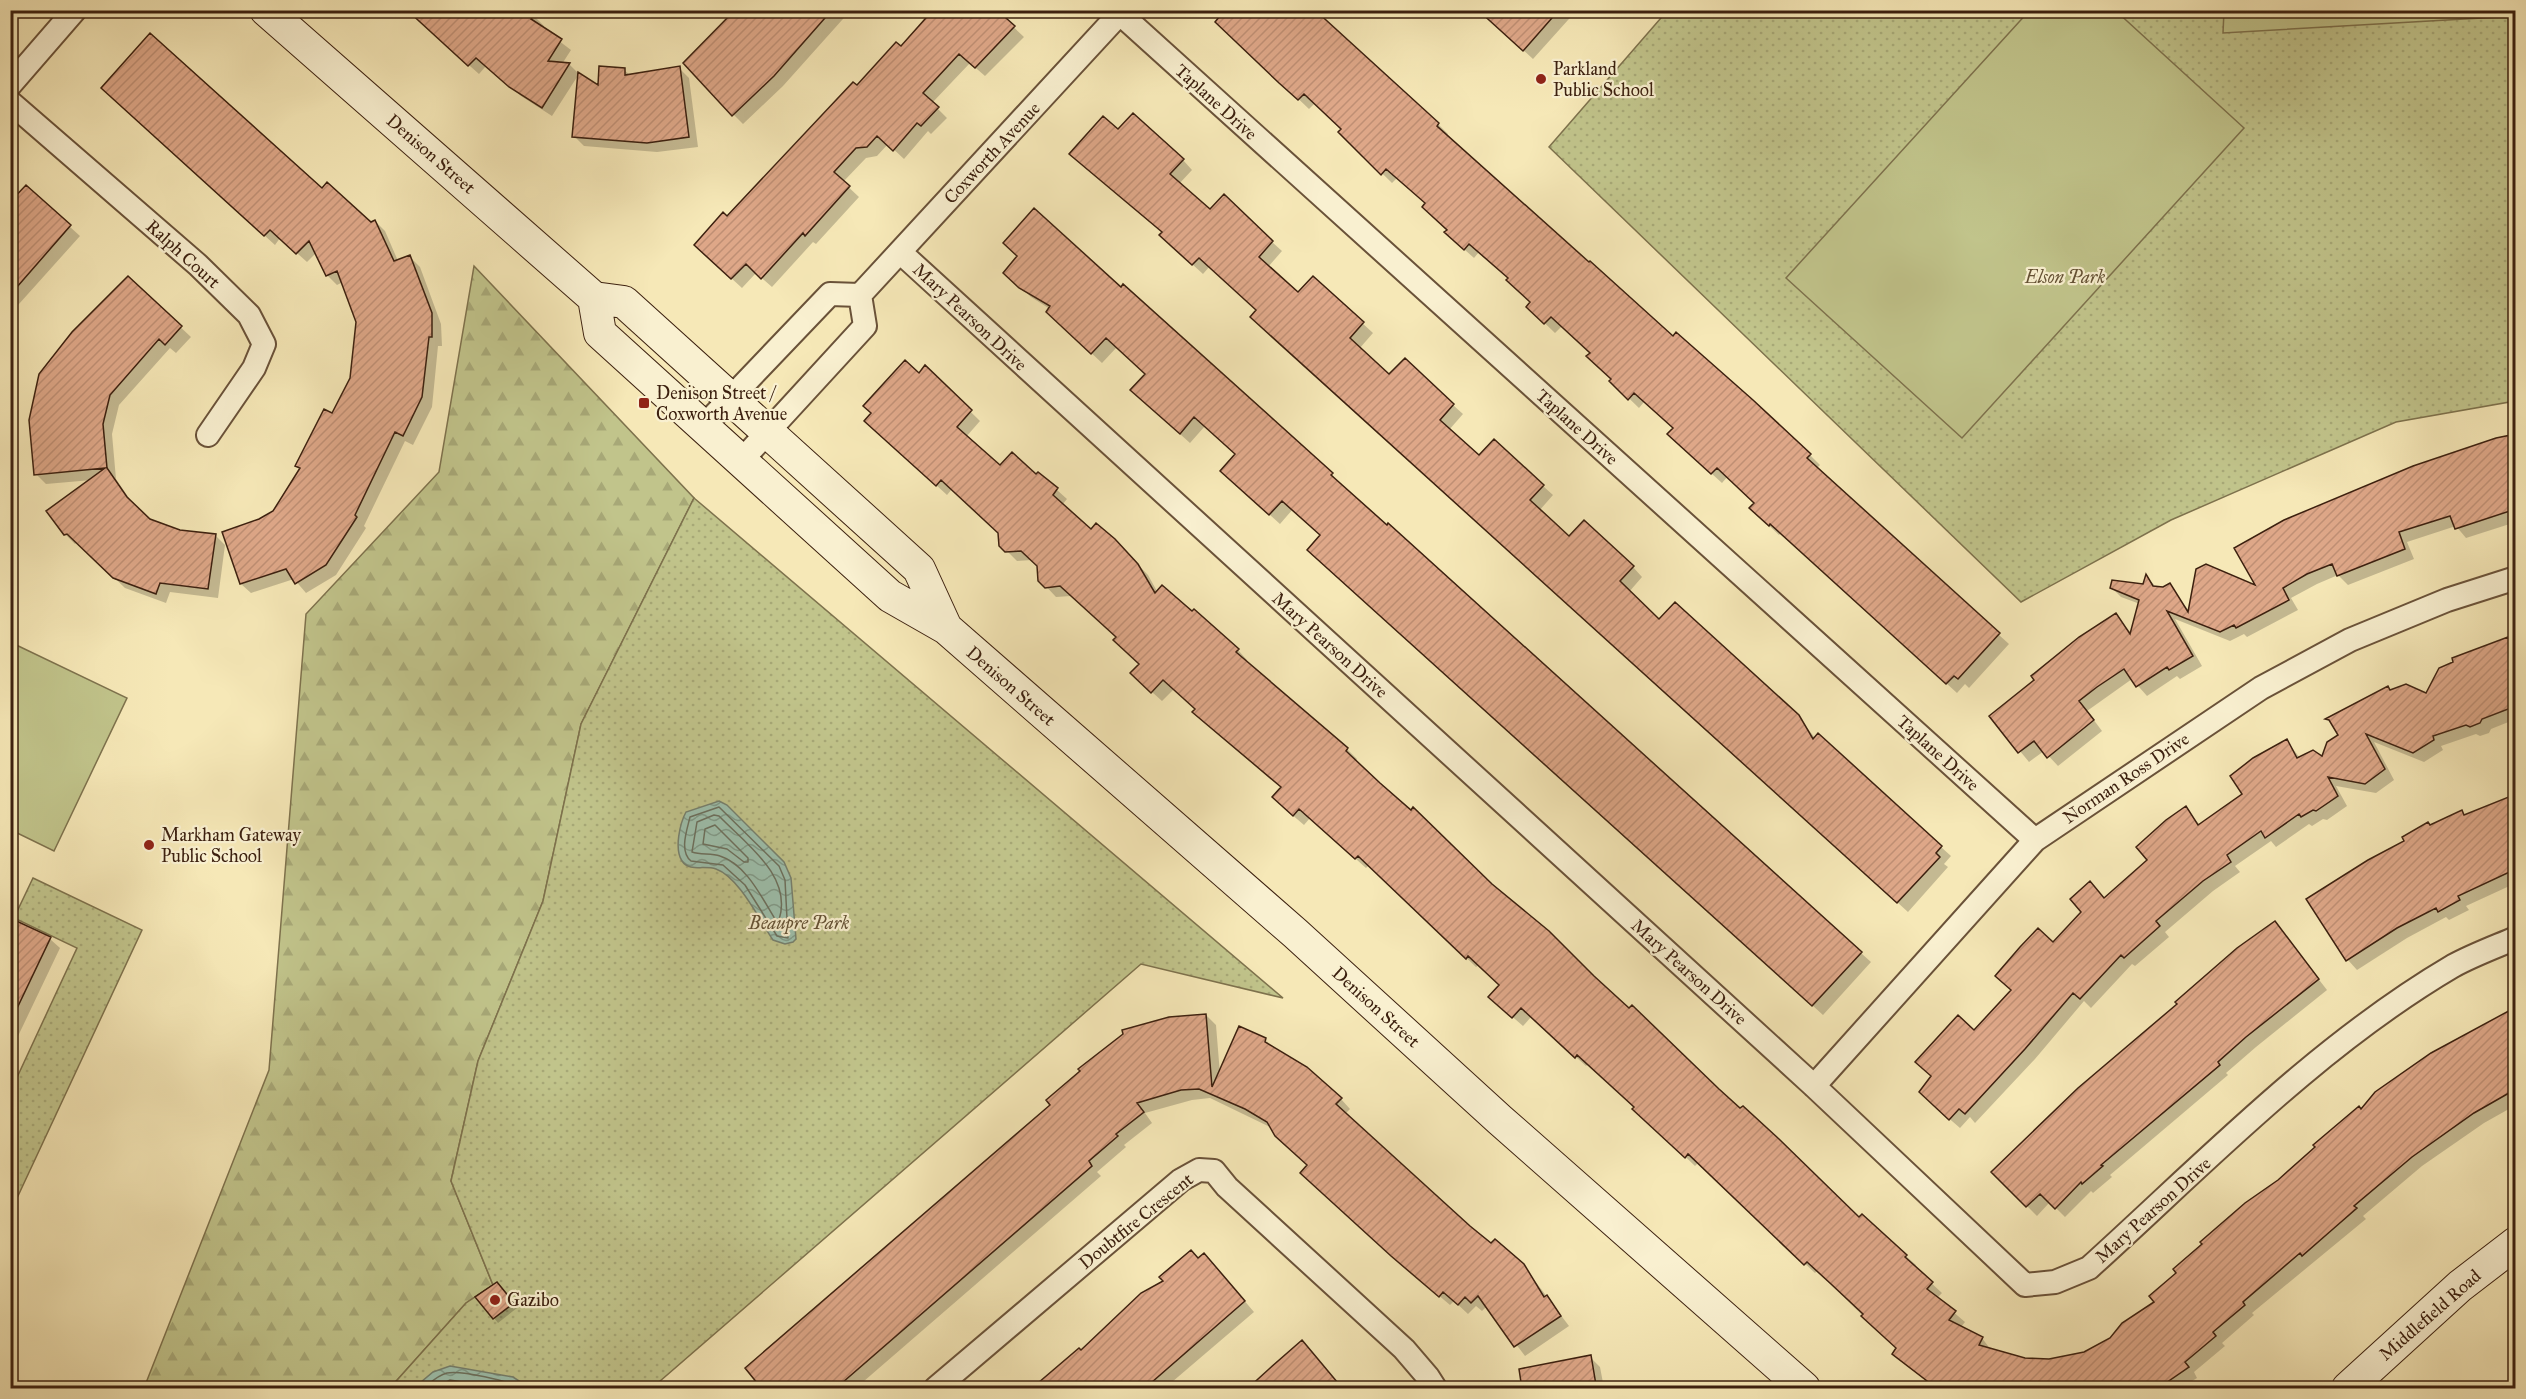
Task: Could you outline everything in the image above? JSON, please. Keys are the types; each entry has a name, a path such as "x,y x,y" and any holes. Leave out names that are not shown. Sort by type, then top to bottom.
{"street":[{"path":"10,86 75,10"},
{"name":"Denison Street","path":"266,10 594,298 624,302 768,431 919,569 946,628"},
{"name":"Coxworth Avenue","path":"860,295 1119,12"},
{"name":"Taplane Drive","path":"1119,12 2035,840"},
{"name":"Ralph Court","path":"10,102 198,265 249,315 264,344 254,368 208,435"},
{"name":"Mary Pearson Drive","path":"900,252 1814,1086 2025,1285 2055,1282 2089,1268 2296,1080 2366,1023 2455,966 2516,938"},
{"path":"702,428 830,294 860,295 865,326 741,461"},
{"name":"Denison Street","path":"594,298 600,333 702,428 890,596 946,628 1295,933 1509,1128 1804,1389"},
{"name":"Norman Ross Drive","path":"1814,1086 2035,840 2261,688 2349,640 2448,600 2516,578"},
{"name":"Doubtfire Crescent","path":"936,1389 1181,1180 1199,1170 1214,1171 1227,1187 1404,1349 1428,1377 1435,1389"},
{"name":"Middlefield Road","path":"2348,1389 2460,1286 2516,1243"}],"green space":[{"path":"2515,10 2516,16 2223,33 2224,11"},
{"name":"Elson Park","path":"1667,11 2515,11 2515,401 2396,422 2171,520 2021,602 1549,147"},
{"path":"2029,11 2116,11 2244,128 1962,438 1786,278"},
{"path":"474,266 694,498 581,724 543,901 478,1061 451,1181 493,1285 466,1303 390,1388 144,1388 269,1070 306,614 439,472"},
{"name":"Beaupre Park","path":"694,498 1283,998 1141,964 652,1388 390,1388 466,1303 493,1285 451,1181 478,1061 543,901 581,724"},
{"path":"10,642 127,698 54,851 11,830"},
{"path":"33,878 142,930 11,1211 11,1086 13,1086 77,948 14,918"}],"water":[{"path":"719,801 727,805 784,862 791,878 796,939 793,942 785,944 773,940 741,890 725,874 712,868 689,866 682,861 678,843 686,812"},
{"path":"450,1366 513,1377 530,1388 414,1388 433,1372"}],"building":[{"path":"407,10 539,10 531,19 562,39 548,61 570,63 542,108 509,87 476,58 468,66"},
{"path":"735,10 832,10 774,76 732,116 683,63"},
{"path":"933,10 997,10 1015,26 975,68 959,54 923,93 939,107 921,126 917,123 893,151 877,136 867,147 856,148 834,172 850,186 805,236 803,233 761,279 746,264 731,279 694,245 723,212 727,216 853,82 857,85 896,42 901,46"},
{"path":"1225,10 1315,10 1439,123 1437,126 1589,262 1673,336 1676,332 1753,400 1811,454 1807,458 2000,633 1958,679 1954,676 1946,684 1770,524 1769,526 1749,508 1754,503 1717,468 1711,474 1667,434 1673,428 1634,393 1628,400 1609,381 1611,379 1586,356 1590,353 1551,317 1544,324 1526,307 1530,302 1506,280 1508,278 1469,244 1464,250 1444,232 1447,230 1422,207 1425,203 1386,169 1381,175 1338,132 1341,129 1304,94 1298,100 1279,83 1215,22"},
{"path":"1478,10 1559,10 1523,51"},
{"path":"150,33 322,188 327,182 371,222 375,220 394,261 410,255 432,313 432,337 429,337 422,397 403,436 395,432 355,515 357,517 326,565 295,584 286,569 240,584 222,532 259,519 273,511 300,468 295,466 324,409 332,413 350,378 356,322 337,271 326,276 309,241 296,254 270,230 264,236 101,88"},
{"path":"599,66 625,68 625,75 680,66 689,137 647,143 572,137 578,72 598,85"},
{"path":"1133,113 1184,159 1170,174 1210,209 1224,194 1273,241 1259,257 1298,292 1313,276 1364,322 1350,338 1389,374 1405,358 1454,404 1440,420 1479,455 1494,439 1544,485 1530,500 1569,536 1584,520 1634,566 1620,581 1659,619 1675,602 1799,715 1813,739 1818,733 1942,846 1936,853 1940,857 1897,903 1250,317 1256,310 1199,258 1192,265 1159,235 1162,232 1069,154 1103,116 1118,129"},
{"path":"26,185 71,225 10,295 10,202"},
{"path":"1034,208 1121,287 1123,284 1333,473 1331,475 1387,525 1388,523 1862,952 1812,1006 1307,550 1320,535 1282,501 1269,515 1220,471 1235,454 1194,417 1180,434 1130,390 1145,374 1106,338 1091,354 1046,312 1050,306 1019,288 1003,273 1017,256 1003,243"},
{"path":"128,276 182,326 165,345 159,339 110,395 103,424 107,468 127,497 150,519 180,530 216,534 208,589 160,583 156,594 113,578 67,534 64,535 46,511 105,468 34,475 29,420 39,374 72,332"},
{"path":"905,360 919,373 925,365 972,410 957,427 1000,465 1012,452 1036,474 1038,472 1058,488 1053,495 1091,529 1096,523 1115,539 1138,564 1155,593 1162,585 1192,611 1194,609 1239,649 1236,652 1348,748 1346,751 1380,783 1411,810 1413,807 1492,884 1549,931 1629,1008 1632,1005 1740,1108 1743,1106 1859,1217 1862,1214 1907,1255 1905,1257 1933,1282 1927,1289 1956,1311 1949,1320 1983,1337 1979,1345 2025,1358 2049,1359 2084,1352 2110,1338 2122,1323 2154,1302 2149,1296 2176,1273 2173,1269 2202,1244 2200,1242 2245,1203 2278,1180 2315,1147 2313,1145 2359,1106 2361,1109 2375,1092 2431,1053 2516,1007 2516,1089 2474,1113 2412,1157 2354,1206 2357,1208 2302,1256 2300,1253 2243,1302 2245,1305 2213,1332 2216,1336 2185,1362 2189,1367 2157,1389 1923,1389 1927,1381 1892,1354 1896,1348 1807,1262 1804,1265 1688,1154 1685,1158 1632,1109 1634,1107 1577,1055 1575,1058 1521,1008 1512,1018 1488,997 1499,985 1468,956 1466,959 1358,856 1355,859 1299,809 1293,816 1272,797 1281,787 1192,712 1195,709 1163,680 1151,693 1130,673 1139,664 1113,640 1116,637 1060,586 1045,588 1038,581 1037,566 1021,551 1005,552 999,546 998,533 941,480 936,486 864,421 871,413 863,406"},
{"path":"2516,434 2516,509 2455,529 2450,516 2399,532 2405,549 2337,576 2332,564 2307,574 2283,588 2289,600 2236,628 2234,625 2220,632 2167,611 2193,656 2169,670 2167,667 2136,687 2124,669 2097,687 2079,701 2094,720 2047,758 2034,741 2018,753 1989,716 2034,680 2031,676 2079,637 2116,613 2130,634 2139,600 2110,588 2112,580 2143,584 2146,574 2153,586 2163,587 2170,583 2188,612 2196,569 2206,564 2255,585 2234,548 2284,520 2413,466 2496,438"},
{"path":"2508,637 2516,658 2516,706 2482,719 2480,723 2470,727 2466,725 2433,736 2434,740 2413,753 2366,734 2385,769 2365,784 2328,777 2338,796 2316,811 2313,810 2301,817 2299,814 2265,838 2261,831 2227,855 2231,862 2203,881 2156,921 2160,926 2124,958 2121,955 2080,999 2073,993 1965,1114 1959,1109 1949,1120 1919,1092 1931,1076 1915,1062 1958,1015 1974,1030 2011,990 1995,976 2020,947 2038,928 2053,942 2081,912 2070,899 2090,881 2104,898 2147,860 2136,847 2166,820 2186,806 2198,825 2242,794 2230,776 2253,758 2287,739 2297,758 2313,750 2322,756 2327,742 2338,735 2329,720 2325,719 2388,686 2390,690 2406,684 2426,693 2439,668 2453,662 2452,658"},
{"path":"2516,794 2516,869 2458,896 2460,900 2438,912 2436,908 2397,928 2346,961 2306,899 2368,860 2404,841 2402,837 2428,822 2430,825 2462,810 2464,815"},
{"path":"10,918 51,937 10,1023"},
{"path":"2275,921 2319,979 2246,1037 2218,1062 2220,1065 2101,1165 2103,1166 2082,1184 2081,1182 2055,1209 2040,1194 2026,1207 1991,1172 2078,1088 2177,1004 2175,1002 2237,948"},
{"path":"1206,1014 1212,1087 1239,1026 1266,1038 1265,1042 1307,1067 1342,1098 1336,1104 1470,1226 1491,1243 1495,1239 1524,1264 1544,1297 1547,1295 1561,1316 1514,1347 1478,1296 1471,1303 1465,1297 1458,1305 1443,1292 1439,1297 1391,1256 1300,1173 1307,1165 1275,1136 1267,1122 1245,1109 1199,1089 1181,1090 1137,1103 1144,1112 1116,1134 1118,1136 1089,1161 1092,1166 835,1389 762,1389 745,1368 1050,1105 1046,1100 1080,1071 1078,1069 1123,1034 1122,1030 1169,1017"},
{"path":"1191,1250 1198,1258 1204,1253 1245,1301 1144,1389 1031,1389 1079,1348 1081,1350 1141,1293 1163,1281 1159,1277"},
{"name":"Gazibo","path":"497,1282 514,1303 493,1319 475,1297"},
{"path":"1302,1340 1343,1389 1247,1389 1269,1369"},
{"path":"1591,1355 1596,1385 1578,1389 1522,1389 1519,1369"}],"place":[{"name":"Parkland Public School","path":"1541,79"},
{"name":"Denison Street / Coxworth Avenue","path":"644,403"},
{"name":"Markham Gateway Public School","path":"149,845"},
{"name":"Gazibo","path":"495,1300"}]}
